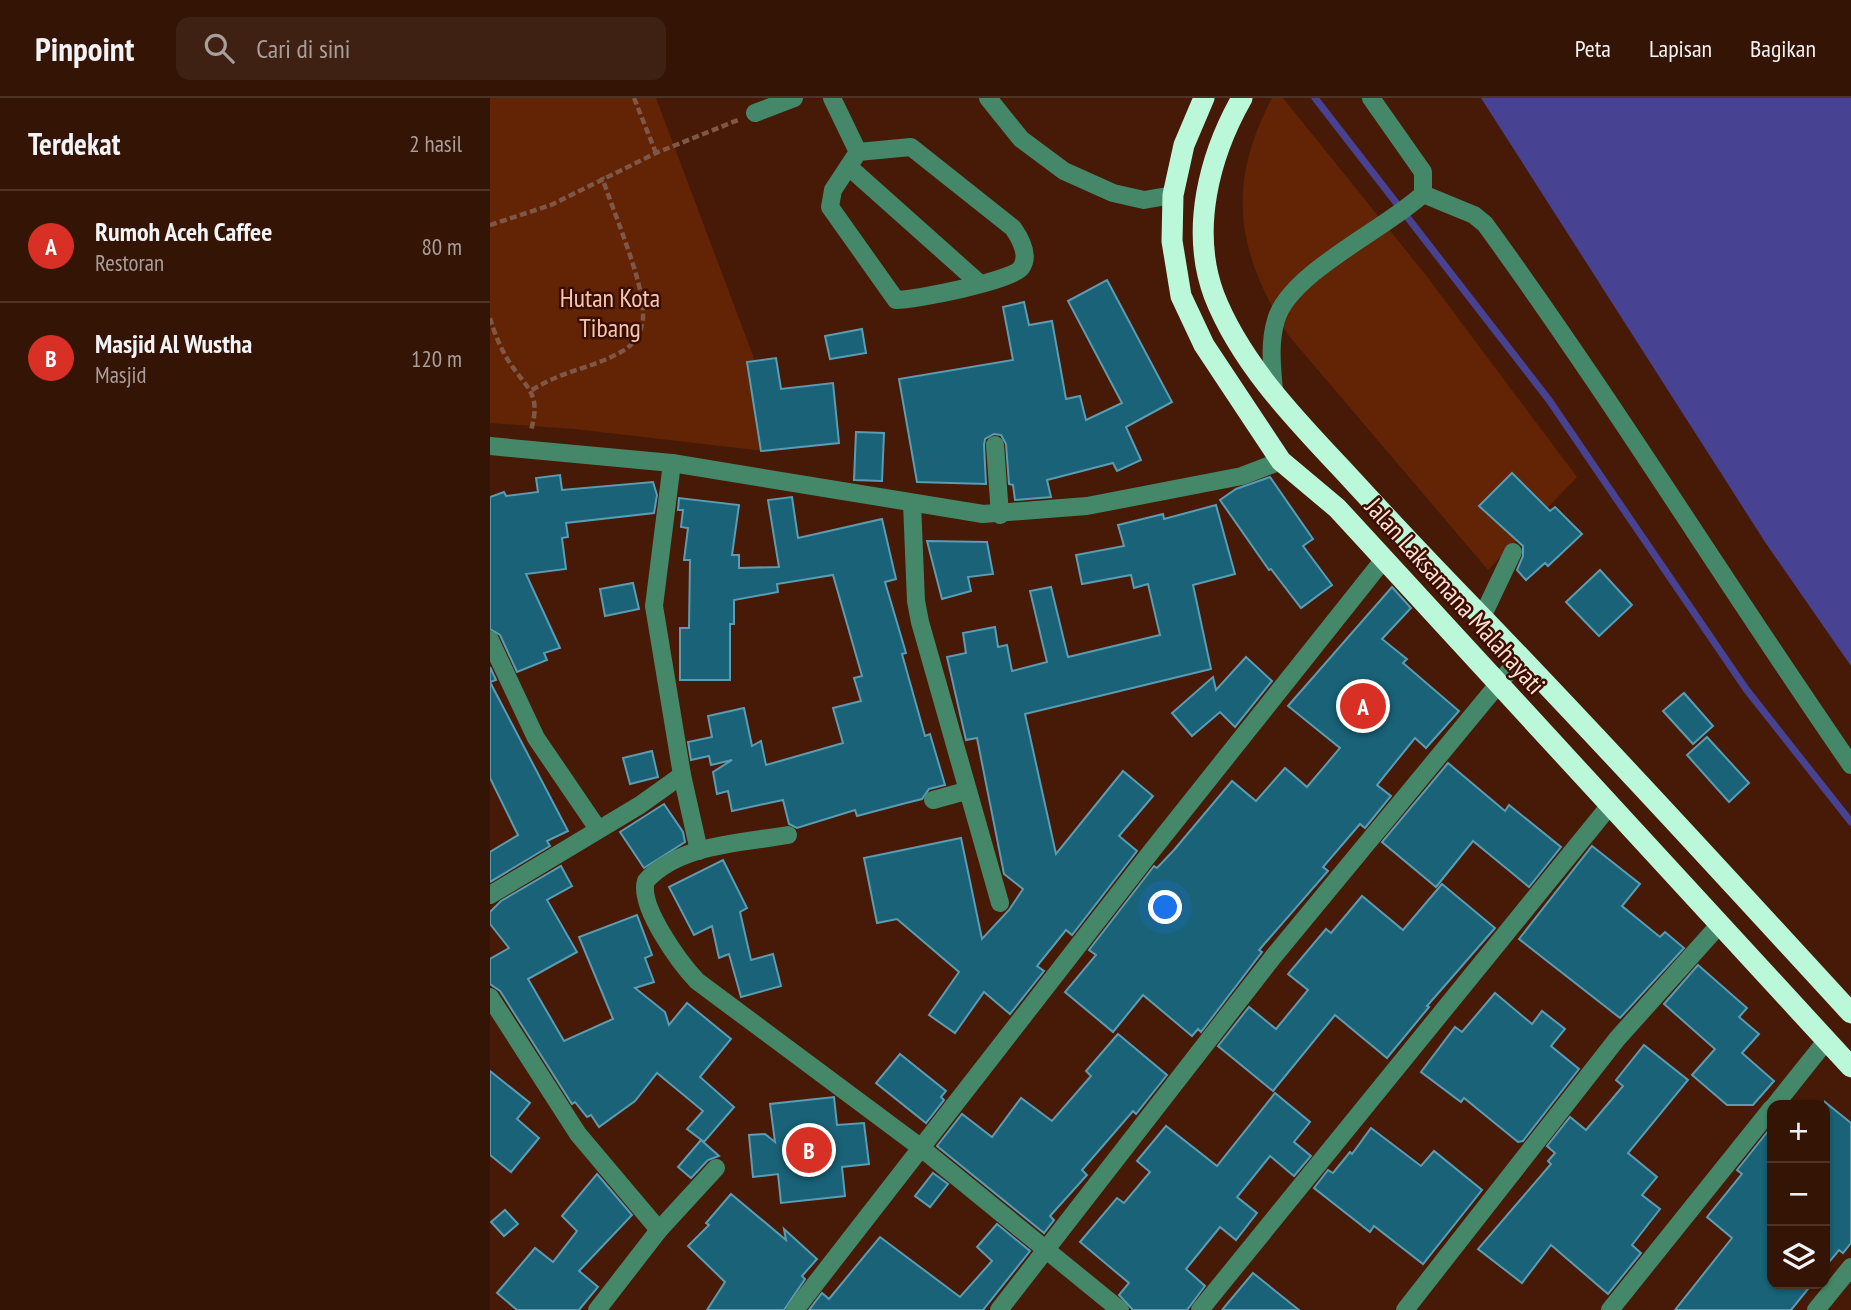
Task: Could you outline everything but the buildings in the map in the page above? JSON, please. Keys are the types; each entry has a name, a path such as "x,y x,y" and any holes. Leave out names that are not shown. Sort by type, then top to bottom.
{"highway":[{"name":"Jalan Laksamana Malahayati","path":"1204,98 1184,145 1173,195 1172,241 1181,296 1203,345 1281,461 1337,508 1495,684 1611,804 1851,1067"},
{"name":"Jalan Laksamana Malahayati","path":"1242,98 1223,134 1206,191 1204,240 1214,294 1232,331 1274,391 1328,455 1519,659 1643,786 1851,1013"}],"street":[{"path":"755,113 794,98"},
{"path":"832,98 854,159 979,283"},
{"path":"988,98 1021,139 1064,171 1113,193 1144,200 1173,195"},
{"path":"1274,391 1272,354 1275,321 1281,307 1301,283 1418,198 1423,172 1371,98"},
{"path":"911,147 1013,228 1021,239 1025,261 1021,268 1010,275 979,283 900,300 893,298 830,207 833,190 854,159 911,147"},
{"path":"1418,198 1474,215 1485,224 1561,328 1746,612 1851,765"},
{"path":"995,445 1000,514"},
{"path":"490,446 672,463 912,503 1000,514 1087,506 1193,487 1267,468 1281,461"},
{"path":"672,463 654,606 682,775 699,851"},
{"path":"912,503 916,601 966,791 1000,903"},
{"path":"1482,617 1513,552"},
{"path":"795,1310 920,1147 1384,559"},
{"path":"490,640 536,738 598,829"},
{"path":"999,1310 1273,957 1495,684 1519,659"},
{"path":"490,895 682,775"},
{"path":"933,800 966,791"},
{"path":"1200,1310 1611,804"},
{"path":"788,835 699,851 654,872 644,887 660,927 684,967 697,981 920,1147 1120,1310"},
{"path":"1405,1310 1616,1039 1720,924"},
{"path":"490,997 578,1134 659,1230"},
{"path":"1779,1100 1826,1041"},
{"path":"1610,1310 1767,1114"},
{"path":"597,1310 659,1230 716,1168"},
{"path":"1816,1310 1851,1267"}],"path":[{"path":"634,98 656,153"},
{"path":"490,225 551,205 602,177 755,113"},
{"path":"532,390 551,378 629,347 640,332 642,297 602,177"},
{"path":"490,318 508,360 532,390 536,411 526,448"}],"green space":[{"name":"Hutan Kota Tibang","path":"490,98 656,98 769,398 772,452 574,429 490,423"},
{"path":"1272,98 1283,98 1425,274 1577,477 1488,570 1289,336 1271,305 1248,248 1243,219 1243,191 1257,131"}],"shaded area":[{"path":"1481,98 1851,98 1851,666 1765,542"}],"waterway":[{"path":"1315,98 1549,400 1746,689 1851,822"}],"place":[{"name":"Rumoh Aceh Caffee","path":"1363,706"},
{"name":"Masjid Al Wustha","path":"809,1150"}]}
